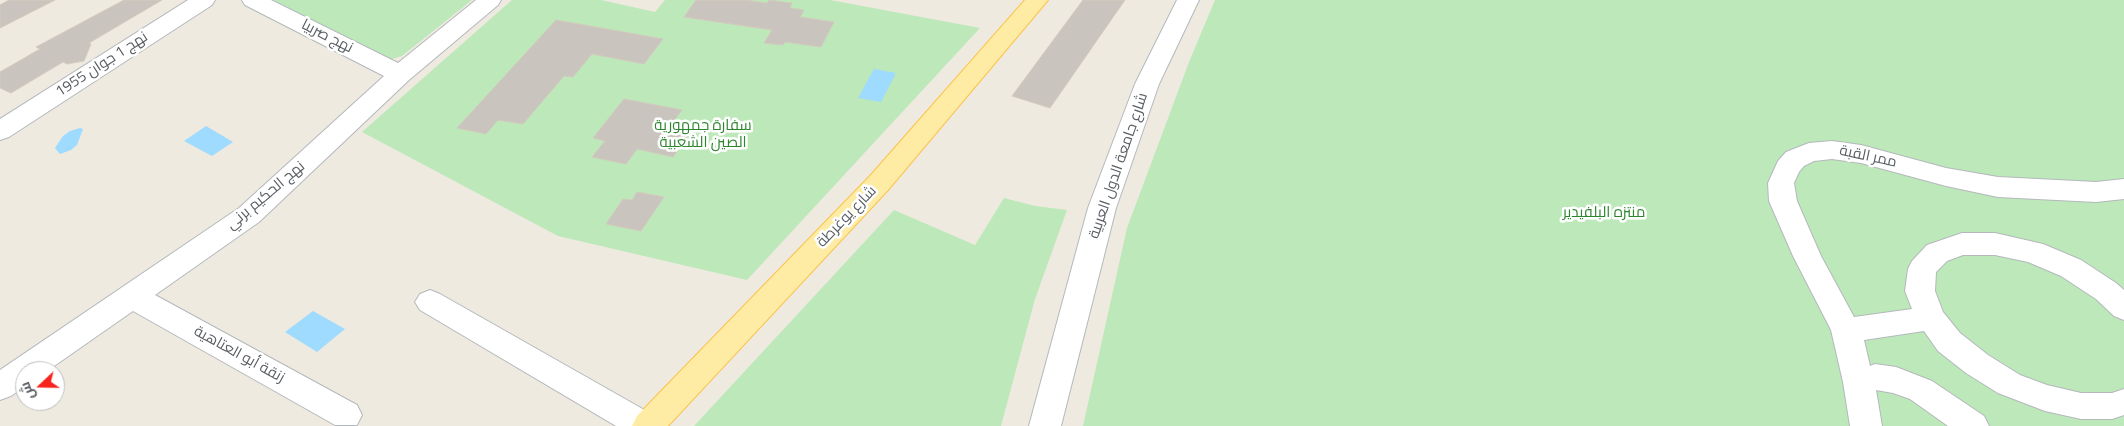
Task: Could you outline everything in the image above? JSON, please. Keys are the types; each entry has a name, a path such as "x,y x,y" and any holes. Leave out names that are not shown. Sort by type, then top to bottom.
{"main road":[{"name":"شارع يوغرطة","path":"648,426 879,183 1037,0"}],"street":[{"name":"نهج 1 جوان 1955","path":"0,131 204,0"},
{"name":"نهج صربيا","path":"253,0 400,74"},
{"name":"نهج الحكيم برني","path":"0,387 249,215 400,74 490,0"},
{"name":"شارع جامعة الدول العربية","path":"1045,426 1102,208 1147,84 1188,0"},
{"name":"ممر القبة","path":"1866,426 1859,382 1846,330 1807,256 1783,202 1781,183 1787,168 1795,159 1809,152 1832,150 1862,154 1946,177 1998,187 2096,192 2124,189"},
{"path":"2124,308 2106,291 2071,268 2033,252 1995,244 1962,244 1937,253 1922,269 1920,291 1930,318 1949,342 1977,364 2009,384 2045,398 2081,406 2112,406 2124,402"},
{"name":"زنقة أبو العتاهية","path":"132,296 346,415"},
{"path":"430,302 644,426"},
{"path":"1846,330 1930,318"},
{"path":"1859,382 1875,377 1896,380 1921,390 1973,426"}],"green space":[{"path":"273,0 472,0 402,56 385,59"},
{"name":"سفارة جمهورية الصين الشعبية","path":"512,0 601,0 655,12 665,0 830,0 980,28 747,280 558,236 362,132"},
{"name":"منتزه البلفيدير","path":"1215,0 2124,0 2124,426 1083,426 1127,228 1189,62"},
{"path":"1004,198 1035,206 1067,210 1035,299 1001,426 694,426 894,210 975,245"}],"water":[{"path":"874,69 896,73 881,102 858,98"},
{"path":"206,126 233,142 212,156 184,141"},
{"path":"83,129 77,145 71,150 60,154 55,148 63,136 70,131"},
{"path":"313,311 345,329 317,352 285,332"}],"building":[{"path":"9,0 55,0 0,28 0,5"},
{"path":"124,0 162,0 89,43 91,44 84,61 67,64 63,62 11,93 0,88 0,72 40,49 36,47"},
{"path":"696,0 746,0 767,3 769,0 792,3 790,8 804,10 800,17 834,22 821,47 785,42 783,45 764,43 772,30 684,17"},
{"path":"1083,0 1125,0 1050,108 1012,96"},
{"path":"556,20 663,39 644,64 592,54 573,77 564,76 523,124 498,120 486,134 457,128"},
{"path":"624,99 682,110 672,123 694,127 673,157 637,149 626,164 592,157 605,141 593,138"},
{"path":"637,192 664,197 641,231 606,224 623,199 632,200"}]}
